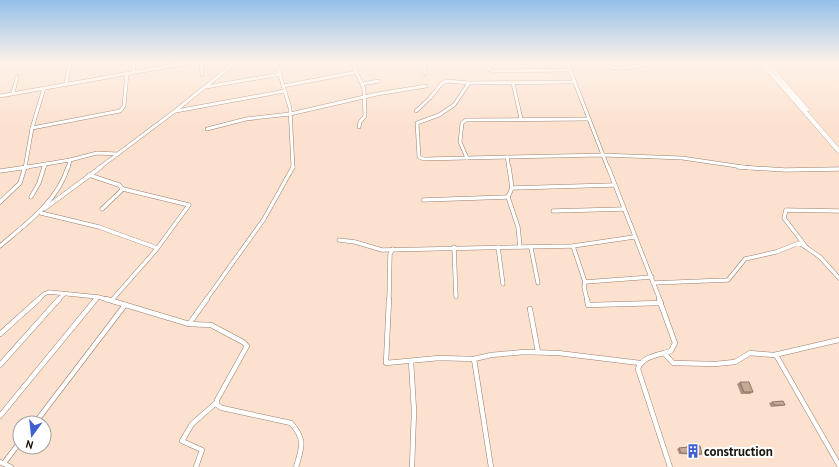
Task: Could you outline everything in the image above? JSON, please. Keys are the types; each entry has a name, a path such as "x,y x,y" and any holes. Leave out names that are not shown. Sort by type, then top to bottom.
{"main road":[{"path":"780,84 839,151"},
{"path":"785,84 839,146"}],"street":[{"path":"13,93 15,84"},
{"path":"0,96 66,84"},
{"path":"32,128 120,111 124,106 123,99 127,84"},
{"path":"0,246 89,174 119,154 210,84"},
{"path":"205,88 228,84"},
{"path":"189,324 240,254 264,218 292,167 290,108 286,99 284,86 296,84"},
{"path":"359,127 360,122 366,116 362,84"},
{"path":"416,111 430,98 441,84"},
{"path":"468,84 454,105 439,115 418,122 419,157 424,159 603,155 682,158 740,167 785,170 839,169"},
{"path":"513,84 521,119"},
{"path":"575,84 634,237 652,277 661,304 671,326 675,343 670,351 645,359 640,363 638,369 670,467"},
{"path":"207,129 246,119 290,114 364,97 426,86"},
{"path":"0,202 18,186 25,167 32,128 44,88"},
{"path":"175,111 285,91"},
{"path":"467,158 460,142 462,123 466,120 588,119"},
{"path":"0,172 97,154 119,154"},
{"path":"507,157 512,188 508,197 518,227 520,247"},
{"path":"44,210 64,180 70,160"},
{"path":"31,197 39,183 45,164"},
{"path":"89,174 119,185 123,189 189,205 132,279 112,300"},
{"path":"512,188 614,185"},
{"path":"102,209 123,189"},
{"path":"423,200 508,197"},
{"path":"553,211 624,209"},
{"path":"807,248 786,222 784,218 786,210 839,211"},
{"path":"41,213 99,227 157,248"},
{"path":"339,240 355,242 374,249 454,247 531,248 573,246 634,237"},
{"path":"653,283 728,280 745,259 776,252 799,243 820,256 839,278"},
{"path":"573,246 585,282 584,286 588,305 661,304"},
{"path":"454,247 456,297"},
{"path":"498,247 503,284"},
{"path":"531,248 538,283"},
{"path":"393,249 390,254 386,363 439,358 474,359 491,355 538,352 640,363"},
{"path":"585,282 652,277"},
{"path":"0,334 34,305 44,294 49,292 98,297 189,324 211,325 243,342 246,346 216,403 206,413 192,423 182,441 202,450 196,467"},
{"path":"0,365 64,294"},
{"path":"0,416 98,297"},
{"path":"40,415 125,306"},
{"path":"530,309 538,352"},
{"path":"664,353 670,362 679,364 735,362 753,352 776,354 839,340"},
{"path":"776,354 839,465"},
{"path":"474,359 491,467"},
{"path":"411,361 414,411 412,467"},
{"path":"216,403 222,408 291,423 303,438 303,445 296,467"},
{"path":"11,467 2,462 12,451"}],"building":[{"path":"740,382 749,382 753,392 744,392"},
{"path":"783,401 785,405 774,405 772,402"},
{"path":"688,445 700,446 702,454 681,453 679,448 689,447"}],"place":[{"name":"construction","path":"693,451"}]}
